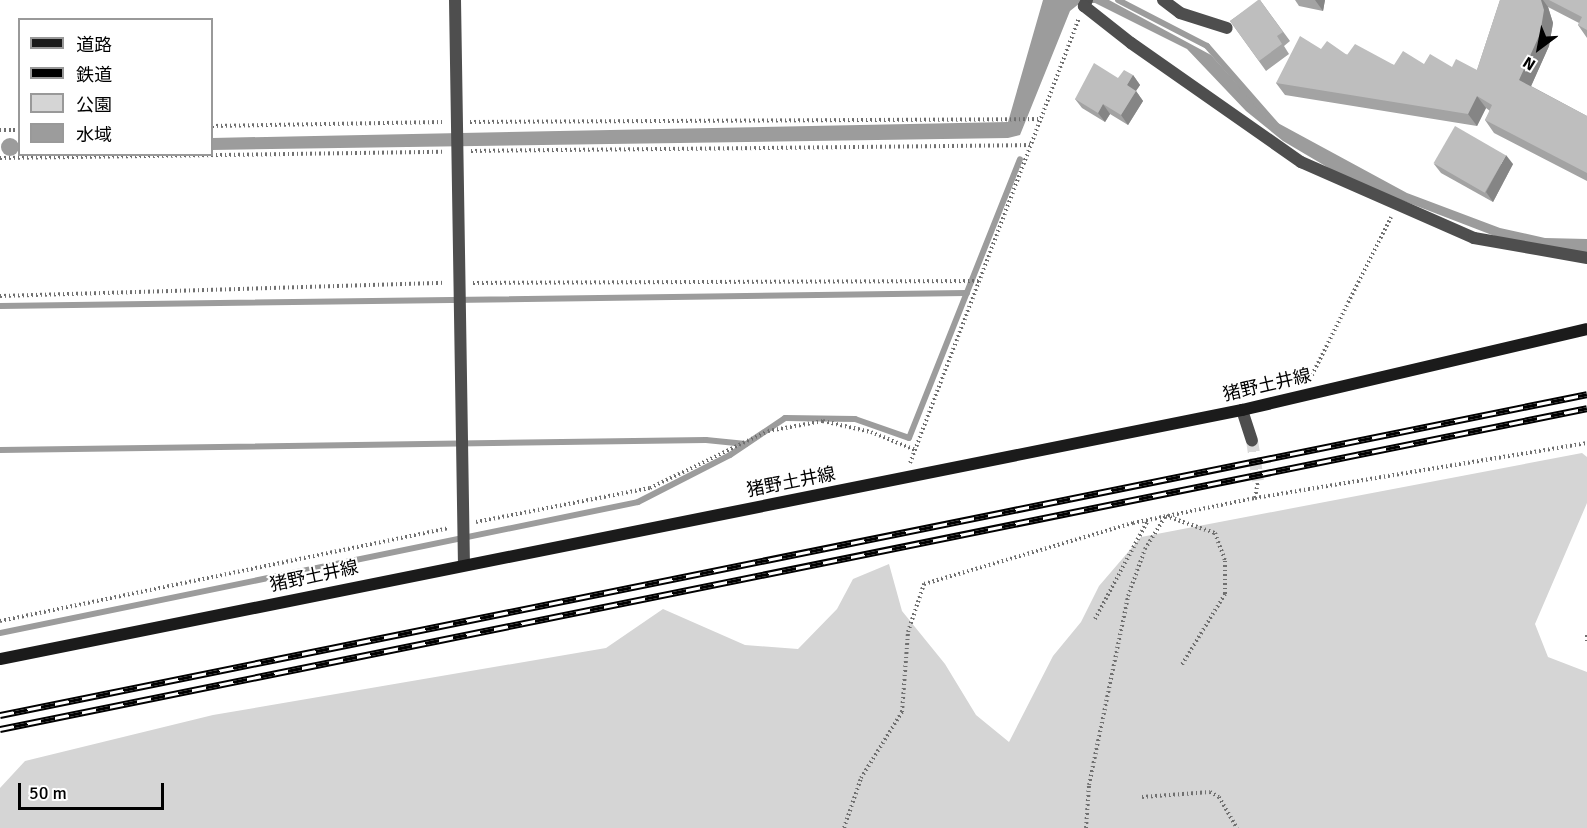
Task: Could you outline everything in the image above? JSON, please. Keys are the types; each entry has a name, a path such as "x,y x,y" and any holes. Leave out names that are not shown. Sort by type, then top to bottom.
{"main road":[{"name":"猪野土井線","path":"0,659 464,564 1242,410 1587,329"}],"street":[{"path":"455,0 464,564"},
{"path":"1163,0 1180,13 1227,28"},
{"path":"1085,3 1301,162 1396,207 1474,238 1587,258"},
{"path":"1242,410 1252,440"}],"path":[{"path":"904,478 1085,3"},
{"path":"213,126 457,122 1041,119"},
{"path":"0,130 18,130"},
{"path":"213,155 1031,145"},
{"path":"0,158 153,156"},
{"path":"1301,396 1396,207"},
{"path":"0,296 460,283 979,281"},
{"path":"844,828 861,778 902,712 908,632 924,584 1166,516 1255,498 1587,443"},
{"path":"1255,498 1258,481"},
{"path":"1166,516 1215,533 1225,561 1225,594 1181,666"},
{"path":"1086,828 1089,785 1128,596 1145,549 1166,516"},
{"path":"1095,619 1148,520"},
{"path":"1587,635 1587,641"},
{"path":"1142,797 1210,792 1237,828"}],"green space":[{"path":"1582,453 1587,457 1587,503 1535,624 1548,657 1587,672 1587,828 0,828 0,788 25,761 213,715 606,648 663,609 745,645 798,649 837,609 853,579 889,564 902,611 945,664 976,715 1009,742 1053,656 1081,622 1099,586 1141,537"}],"water":[{"path":"1043,0 1109,0 1211,55 1267,117 1407,193 1500,228 1545,238 1587,239 1587,253 1505,240 1349,180 1283,141 1246,111 1187,49 1095,3 1080,3 1070,11 1020,135 1008,138 213,150 213,138 1008,122"},
{"path":"10,138 16,141 18,150 16,153 10,156 4,153 1,147 4,141"}],"building":[{"path":"1258,0 1283,32 1277,36 1282,44 1259,61 1230,21"},
{"path":"1500,0 1541,0 1544,10 1540,34 1519,80 1587,116 1587,173 1485,120 1492,105 1477,96 1468,114 1276,83 1300,36 1321,49 1327,41 1347,55 1355,44 1394,65 1403,51 1424,64 1430,54 1452,67 1456,59 1477,70"},
{"path":"1549,0 1587,0 1587,30 1578,25 1582,17"},
{"path":"1094,63 1118,78 1124,70 1133,75 1127,85 1136,91 1121,115 1103,104 1098,113 1075,99"},
{"path":"1455,126 1506,156 1485,193 1434,163"}],"waterway":[{"path":"1118,0 1207,46 1277,126"},
{"path":"0,633 638,502 730,455 785,418 855,419 909,438 1020,159"},
{"path":"0,306 967,293"},
{"path":"0,450 706,440 746,444"}],"tunnel":[{"path":"1252,440 1258,481"}],"railway":[{"path":"0,715 1587,394"},
{"path":"0,729 1587,408"}]}
